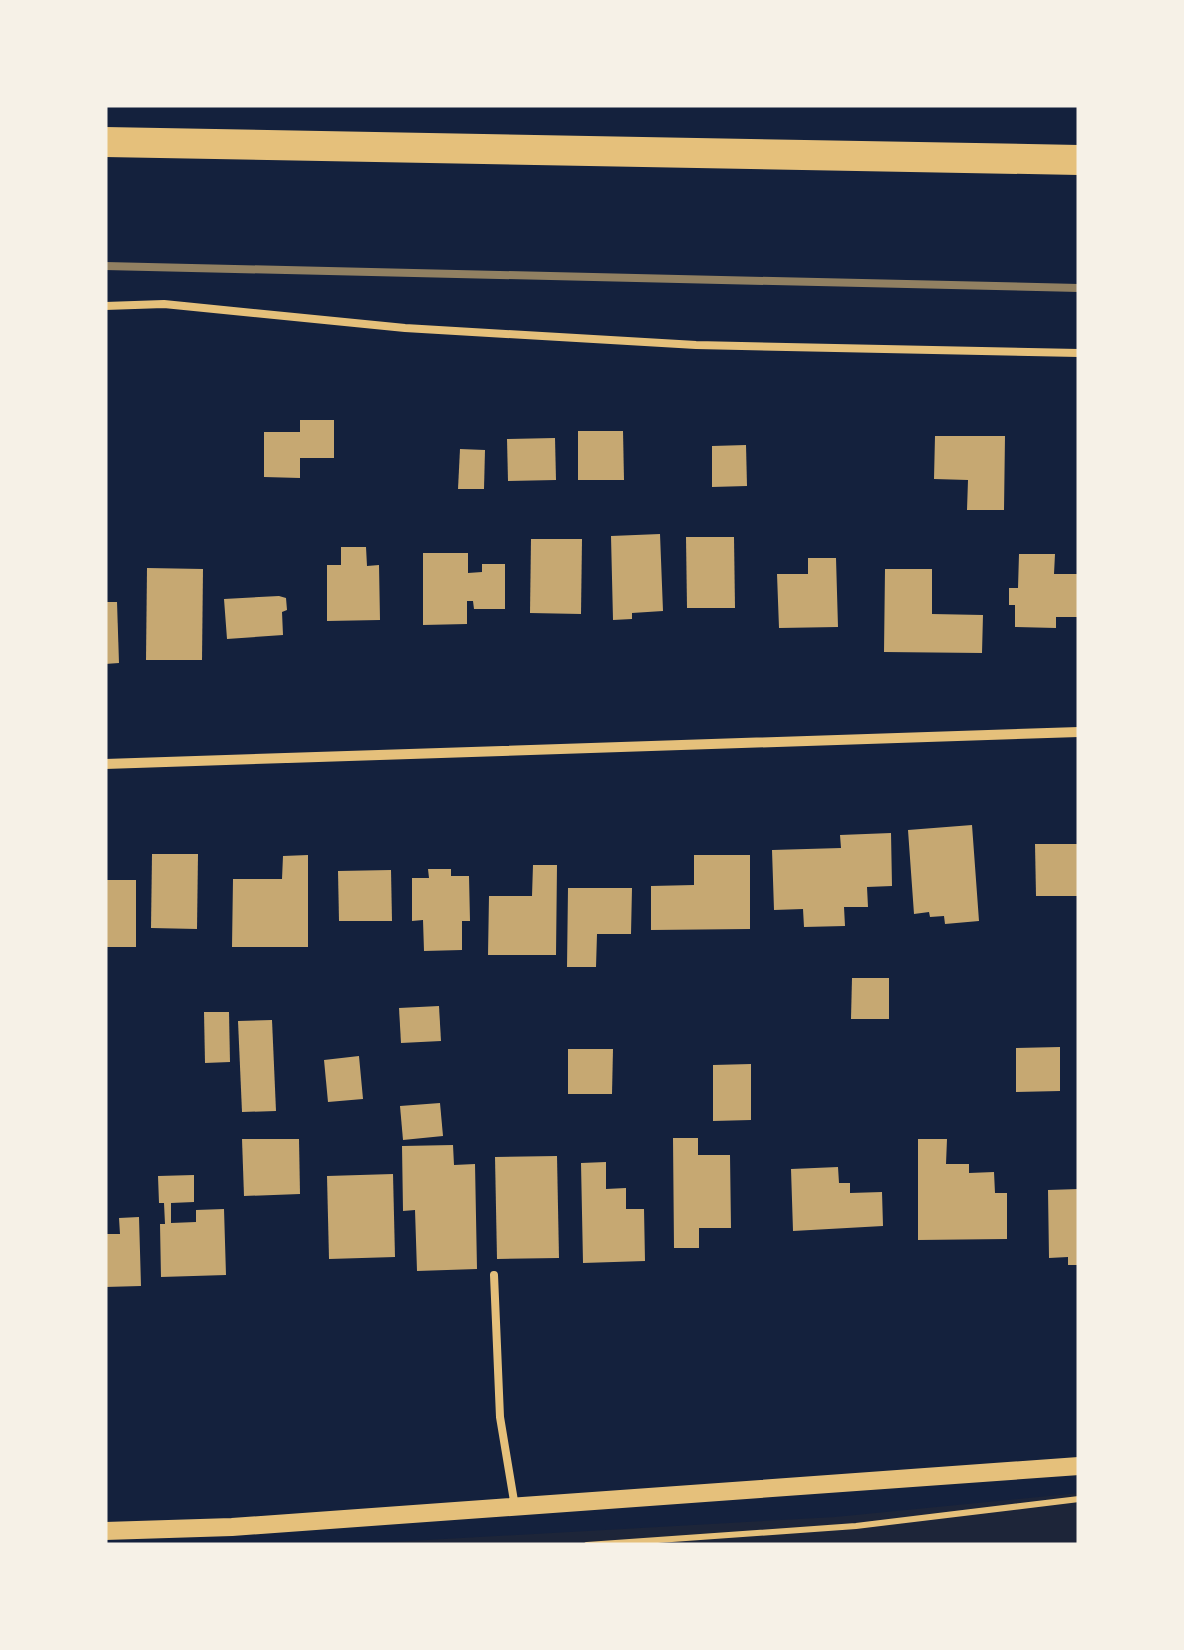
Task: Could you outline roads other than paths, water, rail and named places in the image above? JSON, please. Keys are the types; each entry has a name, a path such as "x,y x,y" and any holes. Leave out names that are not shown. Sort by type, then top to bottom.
{"highway":[{"path":"105,142 1079,160"}],"street":[{"path":"105,764 1079,732"},
{"path":"105,1531 232,1527 1079,1466"}],"lane":[{"path":"105,306 164,304 405,328 696,345 1079,353"},
{"path":"494,1276 500,1417 515,1507"}],"railway":[{"path":"105,266 1079,288"}]}
